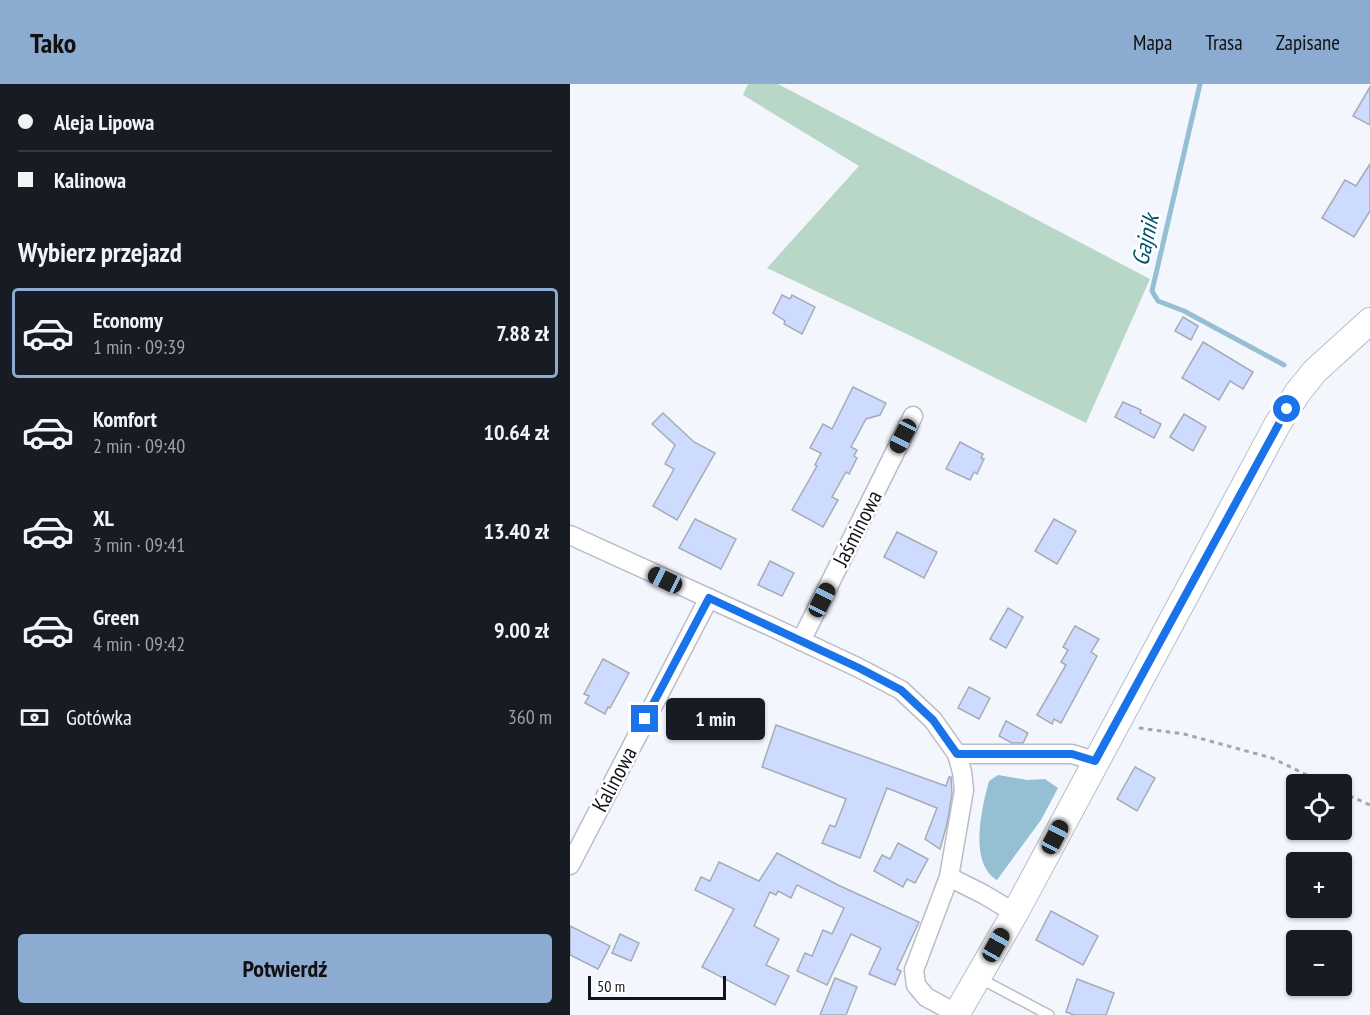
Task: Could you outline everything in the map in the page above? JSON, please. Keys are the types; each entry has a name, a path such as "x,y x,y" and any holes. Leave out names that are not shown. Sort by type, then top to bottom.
{"street":[{"path":"570,535 801,640 901,690 933,720 957,754 963,772 964,790 949,877 914,970 916,986 926,997 956,1014 1015,913 1277,425 1298,392 1330,356 1370,321"},
{"name":"Jaśminowa","path":"801,640 913,416"},
{"name":"Kalinowa","path":"570,865 709,598"},
{"path":"957,754 1072,754 1095,761"},
{"path":"949,877 1015,913"}],"lane":[{"path":"978,978 1049,1015"}],"path":[{"path":"1116,723 1184,734 1272,758 1305,774"},
{"path":"1352,797 1370,805"}],"green space":[{"path":"748,84 778,84 1150,279 1086,423 767,268 859,166 743,95"}],"water":[{"path":"998,775 1027,780 1045,779 1058,788 1041,820 997,880 988,872 983,861 980,834 983,805 989,781"}],"building":[{"path":"1370,87 1370,125 1353,116"},
{"path":"1370,164 1370,211 1354,237 1322,218 1345,180 1356,186"},
{"path":"782,295 790,299 792,295 815,307 802,334 784,324 785,321 773,313"},
{"path":"1183,317 1198,326 1191,340 1175,331"},
{"path":"1203,342 1253,372 1243,389 1230,381 1219,400 1182,378"},
{"path":"853,387 886,403 880,415 866,419 851,447 857,450 854,456 857,458 849,474 846,472 832,497 838,500 823,527 792,510 817,466 815,465 821,453 810,448 823,424 832,429"},
{"path":"1123,402 1141,410 1140,413 1161,424 1154,438 1115,417"},
{"path":"663,413 694,442 715,453 677,520 653,506 674,469 665,464 675,445 652,424"},
{"path":"1184,414 1206,427 1193,451 1170,437"},
{"path":"960,442 983,454 981,458 984,459 977,474 974,472 970,480 946,469"},
{"path":"695,519 736,539 721,569 679,548"},
{"path":"1054,519 1076,531 1057,564 1035,551"},
{"path":"897,532 937,552 924,578 884,557"},
{"path":"770,561 794,573 782,596 758,585"},
{"path":"1008,608 1023,617 1006,648 990,639"},
{"path":"1075,626 1099,639 1091,652 1097,656 1061,723 1054,719 1052,724 1037,715 1066,665 1061,662 1068,650 1063,647"},
{"path":"603,659 629,673 605,714 585,703 589,696 584,694"},
{"path":"969,687 990,698 979,719 958,708"},
{"path":"1006,721 1028,733 1023,743 1012,743 999,736"},
{"path":"776,725 946,786 951,777 952,794 940,849 925,839 937,808 887,788 860,858 822,843 830,825 835,827 846,799 762,767"},
{"path":"1135,767 1155,778 1137,811 1117,799"},
{"path":"898,843 928,859 915,883 907,879 903,887 874,871 882,855 890,859"},
{"path":"777,853 838,885 919,922 897,969 901,971 895,985 869,974 881,948 851,934 827,985 797,971 805,953 812,956 823,930 832,934 844,908 797,885 791,898 778,891 776,895 770,892 754,926 779,939 766,965 789,976 775,1005 702,967 734,909 695,890 701,877 710,881 719,862 759,881"},
{"path":"1051,911 1098,936 1083,965 1036,940"},
{"path":"570,926 610,946 598,969 570,955"},
{"path":"620,934 639,943 631,961 612,953"},
{"path":"835,978 857,987 846,1015 820,1015"},
{"path":"1077,979 1114,993 1106,1015 1074,1015 1066,1012"}],"waterway":[{"name":"Gajnik","path":"1200,84 1152,291 1158,301 1184,311 1284,365"}],"route":[{"path":"645,719 709,598 901,690 933,720 957,754 1072,754 1095,761 1287,409"}]}
